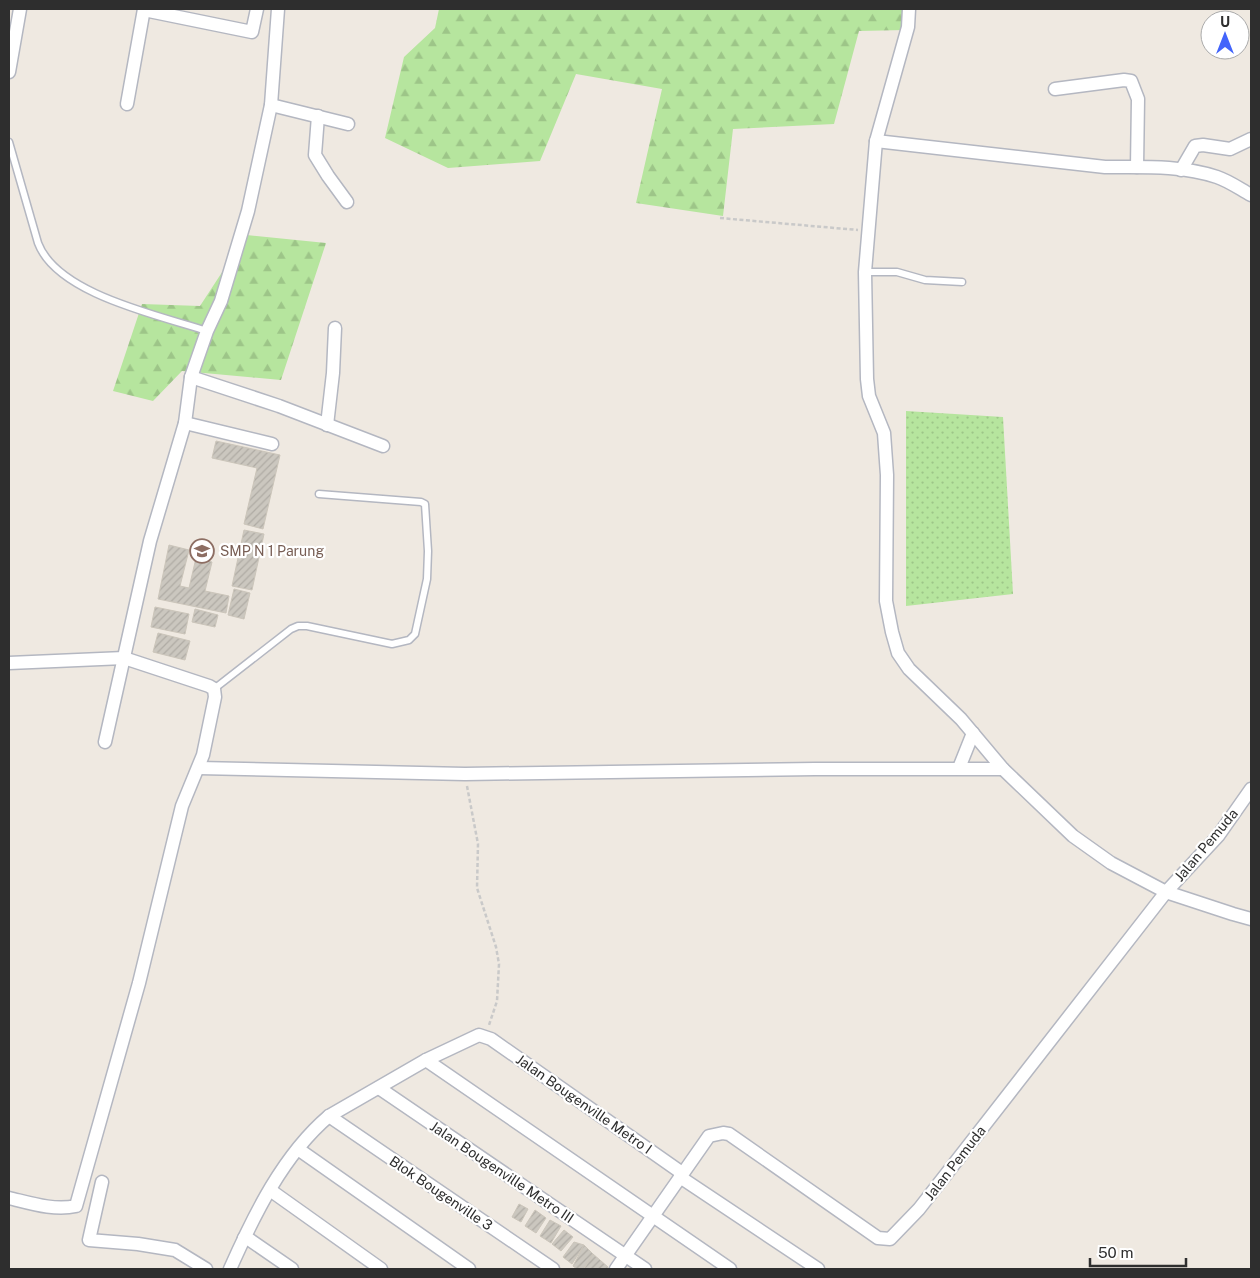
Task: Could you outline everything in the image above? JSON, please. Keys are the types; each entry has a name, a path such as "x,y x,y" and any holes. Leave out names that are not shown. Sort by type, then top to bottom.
{"street":[{"path":"9,72 20,9"},
{"path":"127,104 144,9 252,32 258,9"},
{"path":"105,742 154,524 185,423 191,377 207,331 221,301 248,210 271,105 278,9"},
{"path":"909,9 908,27 876,141 866,272 867,379 869,396 884,433 888,540 886,601 898,653 909,669 961,719 1003,769 1074,836 1119,868 1166,892 1251,919"},
{"path":"1056,89 1124,80 1131,81 1138,99 1137,167"},
{"path":"271,105 348,124"},
{"path":"318,116 315,155 347,202"},
{"path":"1180,170 1195,146 1203,145 1230,149 1251,139"},
{"path":"876,141 1105,167 1137,167 1202,173 1219,178 1251,195"},
{"path":"327,425 333,373 335,328"},
{"path":"191,377 279,406 383,446"},
{"path":"185,423 272,444"},
{"path":"9,663 124,658 209,686 214,689 215,698 203,755 182,806 139,983 76,1206 43,1206 9,1198"},
{"path":"959,768 972,732"},
{"path":"199,768 465,774 1003,769"},
{"name":"Jalan Pemuda","path":"616,1269 709,1136 724,1132 878,1238 890,1239 919,1209 1166,892 1218,836 1251,789"},
{"path":"230,1269 258,1209 298,1149 318,1126 329,1116 426,1060 472,1037 484,1036"},
{"name":"Jalan Bougenville Metro I","path":"484,1036 491,1039 681,1175 818,1269"},
{"path":"426,1060 730,1269"},
{"name":"Jalan Bougenville Metro III","path":"379,1088 645,1269"},
{"name":"Blok Bougenville 3","path":"329,1116 553,1269"},
{"path":"298,1149 470,1269"},
{"path":"102,1182 89,1240 138,1244 175,1250 206,1269"},
{"path":"270,1190 382,1269"},
{"path":"244,1238 250,1240 292,1269"}],"lane":[{"path":"9,142 42,254 57,270 100,296 207,331"},
{"path":"866,272 897,272 925,280 962,282"},
{"path":"214,689 291,629 298,626 307,626 392,644 409,640 415,634 427,579 428,551 424,504 420,502 319,494"}],"path":[{"path":"720,218 869,231"},
{"path":"465,774 478,844 477,888 496,948 499,964 497,1000 484,1036"}],"green space":[{"path":"439,9 906,9 905,30 859,31 834,124 733,129 723,216 636,203 662,89 576,74 540,161 448,168 385,138 404,57 435,28"},
{"path":"237,234 326,243 281,380 182,371 153,401 113,391 142,304 200,306 230,260"},
{"path":"906,411 1003,417 1013,594 906,606"}],"building":[{"path":"216,441 280,455 263,529 244,524 257,468 212,458"},
{"path":"244,530 264,534 252,590 232,586"},
{"path":"169,545 189,550 180,586 189,588 196,558 212,562 205,591 229,596 226,613 158,599"},
{"path":"234,589 250,593 244,619 228,615"},
{"path":"155,607 189,614 185,634 151,627"},
{"path":"195,609 218,615 215,627 192,622"},
{"path":"158,633 190,641 185,660 153,652"},
{"path":"519,1204 528,1209 521,1222 512,1217"},
{"path":"535,1210 546,1218 536,1233 525,1226"},
{"path":"550,1220 561,1226 551,1243 540,1236"},
{"path":"564,1230 573,1237 561,1251 552,1244"},
{"path":"574,1242 584,1245 572,1264 563,1257"},
{"path":"584,1245 593,1254 583,1269 577,1269 573,1266"},
{"path":"593,1254 608,1267 607,1269 584,1269"}],"place":[{"name":"SMP N 1 Parung","path":"202,551"}]}
